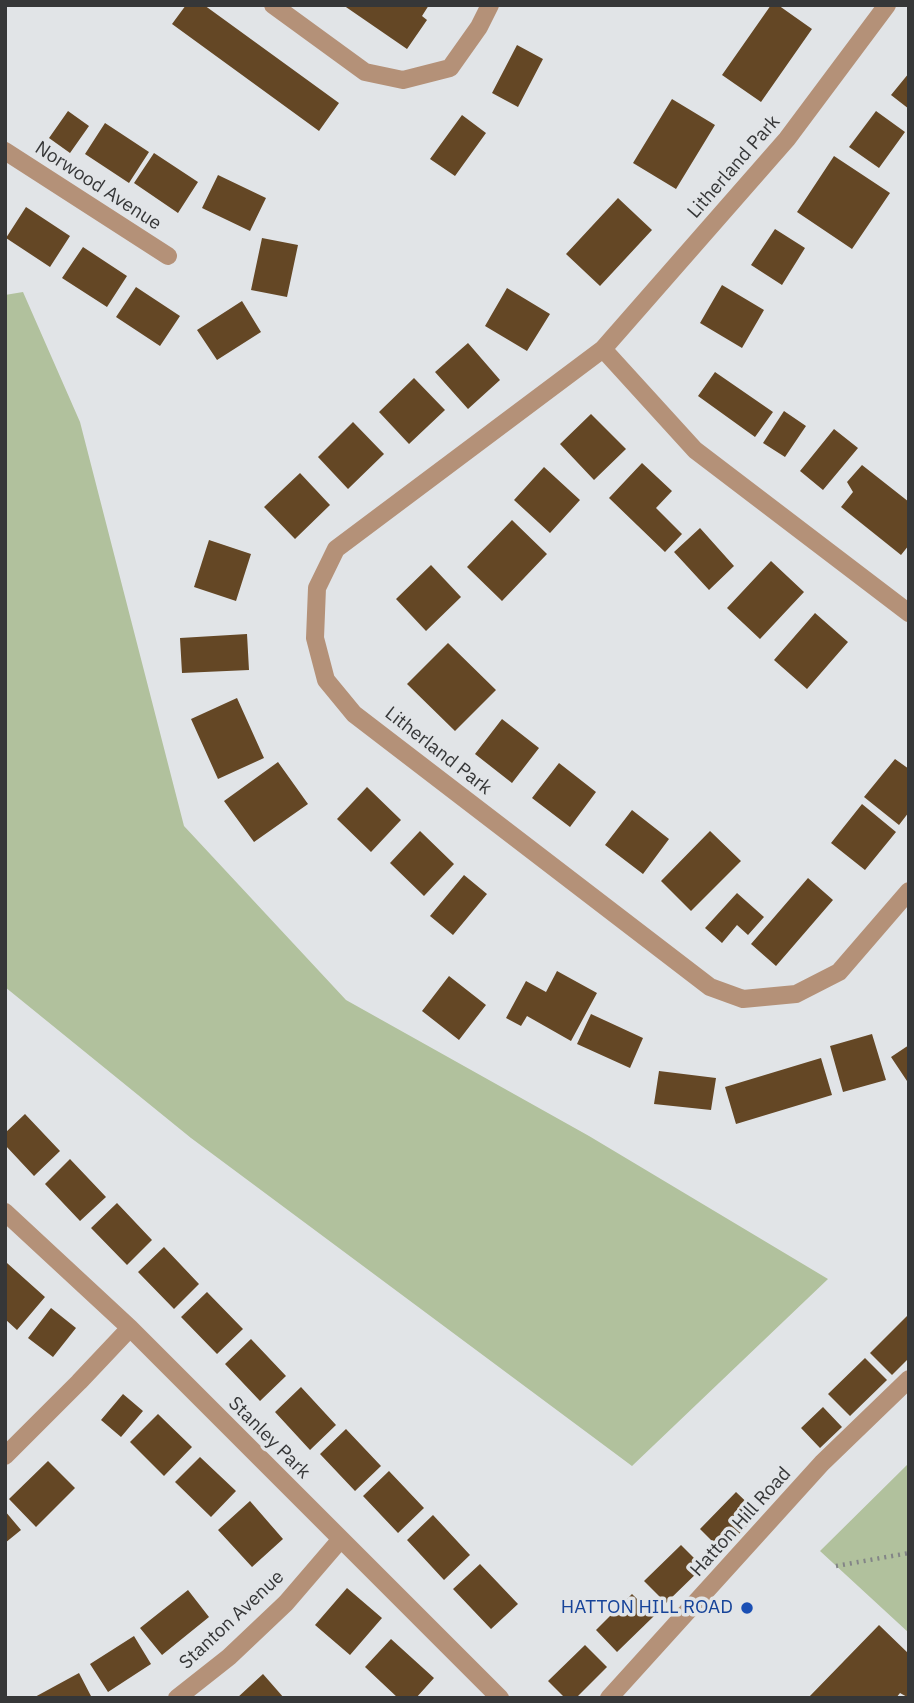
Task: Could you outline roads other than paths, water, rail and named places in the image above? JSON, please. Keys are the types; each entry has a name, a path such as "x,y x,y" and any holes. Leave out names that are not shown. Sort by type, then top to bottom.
{"street":[{"path":"273,5 365,72 403,80 450,68 479,27 490,5"},
{"name":"Litherland Park","path":"887,5 787,139 603,349 336,549 317,587 315,638 326,680 354,714 710,988 743,999 796,994 807,989 839,972 909,891"},
{"name":"Norwood Avenue","path":"5,151 168,256"},
{"path":"603,349 695,450 909,613"},
{"name":"Stanley Park","path":"5,1212 130,1328 500,1698"},
{"path":"5,1456 130,1328"},
{"name":"Hatton Hill Road","path":"609,1698 822,1463 909,1380"},
{"name":"Stanton Avenue","path":"177,1698 229,1657 286,1603 341,1539"}],"place":[{"name":"HATTON HILL ROAD","path":"747,1608"}]}
